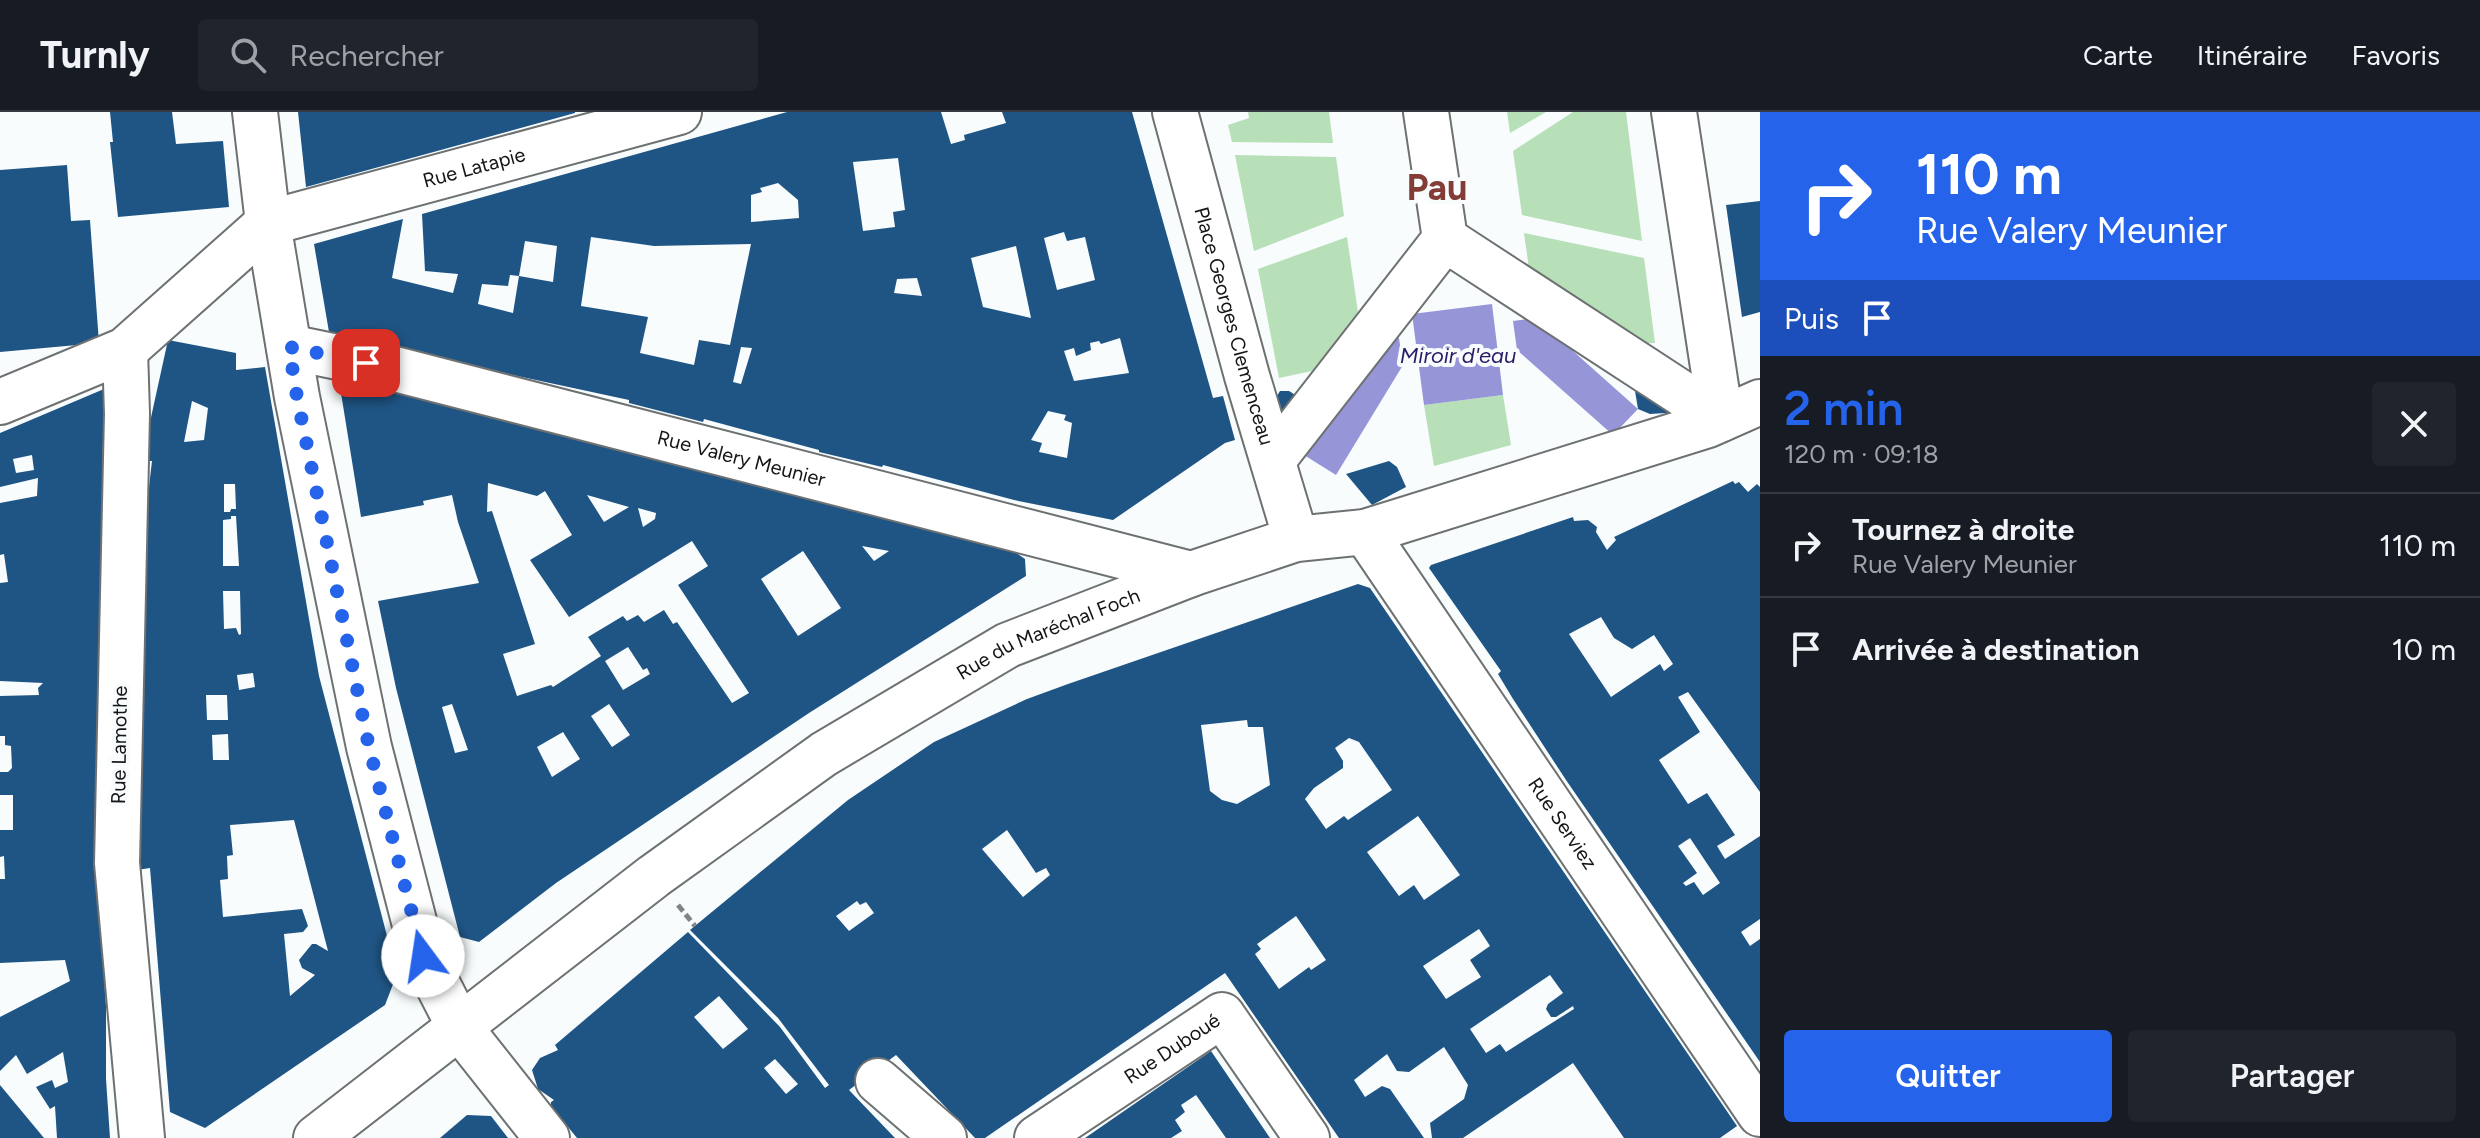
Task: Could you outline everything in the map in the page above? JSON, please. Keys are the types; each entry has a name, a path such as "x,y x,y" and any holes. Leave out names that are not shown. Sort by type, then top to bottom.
{"street":[{"path":"255,112 268,223 297,397 369,747 423,956 460,1028 547,1138"},
{"name":"Rue Latapie","path":"268,223 679,112"},
{"name":"Place Georges Clemenceau","path":"1175,112 1296,539"},
{"path":"1273,460 1445,239 1426,112"},
{"path":"1674,112 1748,412"},
{"path":"0,402 125,350 268,223"},
{"path":"1445,239 1748,412"},
{"name":"Rue Valery Meunier","path":"289,347 406,372 1191,574"},
{"name":"Rue Lamothe","path":"125,350 127,414 117,863 142,1138"},
{"name":"Rue du Maréchal Foch","path":"316,1138 654,876 824,754 1008,645 1191,574 1296,539 1365,532 1748,412"},
{"name":"Rue Serviez","path":"1365,532 1760,1114"},
{"name":"Rue Duboué","path":"1037,1138 1222,1015 1307,1138"},
{"path":"878,1081 944,1138"}],"green space":[{"path":"1248,112 1329,112 1333,143 1232,142 1228,125 1249,118"},
{"path":"1507,112 1546,112 1510,133"},
{"path":"1573,112 1626,112 1642,241 1522,215 1513,151"},
{"path":"1235,155 1336,157 1344,216 1254,251"},
{"path":"1524,233 1644,258 1655,343 1628,344 1531,283"},
{"path":"1347,237 1358,312 1312,371 1279,378 1258,269"},
{"path":"1503,395 1511,445 1434,466 1424,405"}],"water":[{"name":"Miroir d'eau","path":"1492,304 1503,395 1424,405 1412,314"},
{"path":"1536,318 1638,409 1613,435 1517,350 1513,321"},
{"path":"1399,338 1403,365 1336,475 1304,455 1376,340"}],"building":[{"path":"110,112 172,112 176,144 223,141 229,207 118,217"},
{"path":"298,112 575,112 575,113 306,187"},
{"path":"787,112 941,112 951,144 965,140 964,135 1006,123 1002,112 1132,112 1213,398 1223,396 1235,440 1225,443 1113,520 1014,500 883,465 819,452 704,419 703,422 629,403 629,400 329,332 314,244 403,219 392,278 453,293 458,274 425,271 422,214","holes":["898,158 905,210 893,212 895,227 863,231 853,162","778,183 798,200 799,218 751,222 751,195 762,192 760,188","1064,232 1067,241 1085,237 1095,280 1057,290 1044,238","591,237 654,246 751,244 730,345 699,340 694,365 640,353 648,317 581,306","525,241 557,246 553,282 519,276","1016,246 1031,318 983,307 971,258","510,275 519,276 513,313 478,304 482,284 508,286","917,278 922,296 894,293 897,279","1120,338 1129,373 1074,381 1064,351 1074,348 1076,356 1091,350 1090,343 1099,341 1101,344","741,347 752,348 741,384 733,382","1048,411 1066,415 1064,420 1072,423 1067,458 1039,452 1042,443 1031,440"]},
{"path":"67,165 71,221 90,220 99,343 0,352 0,170"},
{"path":"1760,201 1760,312 1742,317 1726,205"},
{"path":"168,340 236,353 236,370 265,367 319,676 397,974 385,1005 205,1128 170,1112 150,868 137,870 146,512 152,461 147,461 150,422","holes":["192,401 208,408 204,440 184,442","224,484 235,484 236,509 224,512","236,516 239,566 223,566 223,520","223,591 240,591 241,634 236,628 224,629","253,673 255,687 239,690 237,675","206,695 227,695 228,720 207,720","228,734 229,760 213,760 212,735","294,820 328,951 312,944 299,960 302,968 315,975 290,996 284,934 303,932 308,926 302,909 223,917 220,880 228,879 227,856 233,855 230,825"]},
{"path":"1674,379 1681,412 1650,414 1638,409 1635,391"},
{"path":"352,380 998,540 1025,559 1026,576 809,713 556,883 479,942 460,937 396,688 378,601 479,583 452,495 423,501 424,505 361,517 341,393","holes":["488,483 537,496 545,491 572,535 530,560 569,617 692,541 708,566 678,585 749,693 732,703 677,622 673,624 664,610 644,622 638,615 627,621 623,616 588,637 601,656 553,687 551,685 517,696 503,654 535,644 492,511 487,512","587,495 629,507 604,522","638,508 656,513 655,519 643,527","862,546 889,551 874,561","803,551 841,608 798,636 761,579","628,647 643,670 647,668 650,674 623,690 605,661","452,704 468,750 455,753 442,707","609,704 630,735 612,747 591,716","563,732 580,759 552,777 537,747"]},
{"path":"104,389 95,852 106,1005 110,1138 57,1138 55,1106 50,1109 36,1087 52,1080 55,1088 68,1082 63,1052 27,1074 16,1055 0,1071 0,1017 70,981 65,960 0,963 0,879 5,879 4,856 0,857 0,830 13,830 13,795 0,795 0,772 8,772 12,768 11,746 5,745 5,736 0,736 0,696 39,695 38,688 43,683 0,681 0,583 8,582 4,554 0,555 0,503 37,496 38,478 0,487 0,433","holes":["32,455 34,470 16,473 13,459"]},
{"path":"1280,391 1289,391 1305,401 1289,427 1269,409"},
{"path":"1389,461 1397,467 1406,487 1372,505 1346,474"},
{"path":"1733,481 1735,484 1739,482 1748,492 1757,484 1760,487 1760,792 1688,692 1678,697 1700,732 1659,760 1688,804 1707,793 1735,835 1717,846 1725,859 1760,836 1760,919 1741,932 1750,946 1760,939 1760,1062 1566,780 1498,674 1501,671 1429,568 1573,517 1574,521 1588,520 1597,527 1596,532 1607,550 1616,540 1614,537","holes":["1601,617 1614,638 1632,649 1654,635 1673,664 1664,671 1660,664 1611,697 1569,634","1690,838 1720,883 1703,895 1694,882 1686,886 1683,883 1697,873 1678,846"]},
{"path":"1358,584 1370,588 1737,1126 1720,1138 1624,1138 1573,1063 1463,1138 1432,1138 1430,1123 1464,1099 1468,1085 1444,1047 1409,1072 1397,1071 1387,1054 1354,1080 1365,1097 1382,1086 1390,1089 1424,1138 1339,1138 1225,973 985,1138 975,1138 896,1055 849,1090 895,1138 577,1138 551,1106 554,1100 538,1089 532,1070 540,1058 558,1050 555,1045 688,932 780,1027 825,1088 829,1085 778,1018 690,930 848,800 934,742 1027,699","holes":["1247,720 1248,727 1263,727 1270,785 1237,804 1222,800 1210,791 1201,725","1349,738 1359,742 1392,790 1348,820 1344,816 1326,829 1305,799 1314,788 1343,768 1343,761 1335,748","1418,816 1460,875 1424,900 1414,885 1399,896 1367,852","1007,830 1036,873 1046,868 1050,875 1023,897 982,849","857,901 860,905 866,902 874,913 849,931 836,916","1296,916 1326,960 1311,970 1309,967 1279,989 1255,954 1261,949 1257,944","1479,929 1490,946 1470,960 1481,977 1446,999 1423,966","1550,975 1563,993 1548,1004 1546,1009 1551,1017 1573,1006 1574,1009 1506,1052 1500,1044 1486,1053 1470,1029","719,996 748,1029 723,1049 694,1017","775,1059 798,1084 786,1094 764,1068"]},
{"path":"1211,1051 1270,1138 1226,1138 1196,1095 1181,1105 1185,1112 1175,1120 1182,1131 1171,1138 1085,1138"},
{"path":"0,1085 44,1138 0,1138"},
{"path":"467,1115 491,1116 508,1138 440,1138"}],"district":[{"name":"Pau","path":"1437,187"}],"route":[{"path":"366,363 289,347 369,747 423,956"}]}
